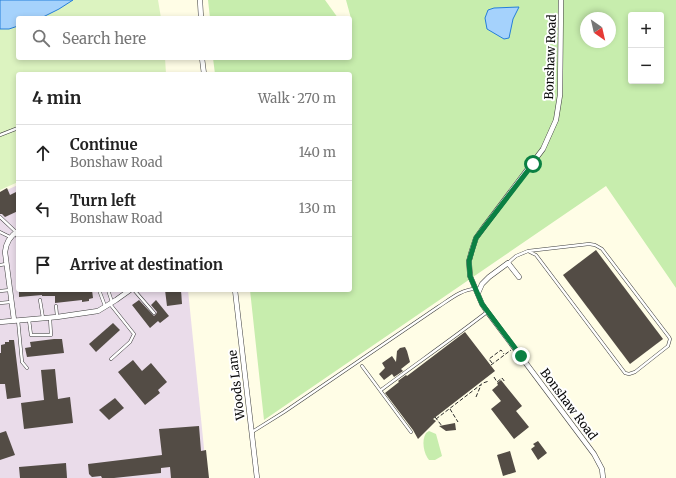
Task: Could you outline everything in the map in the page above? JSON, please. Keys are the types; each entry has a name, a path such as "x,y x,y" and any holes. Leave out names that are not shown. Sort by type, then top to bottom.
{"street":[{"path":"200,0 201,16"},
{"name":"Bonshaw Road","path":"562,0 560,95 556,120 543,150 476,238 469,261 470,276 482,304 591,449 602,469 603,478"},
{"path":"202,60 204,72"},
{"path":"16,232 6,245 6,264 11,302 16,320"},
{"path":"477,291 482,284 508,263 519,277"},
{"path":"0,322 50,318 98,311 127,292"},
{"name":"Woods Lane","path":"235,292 256,478"}],"lane":[{"path":"0,135 16,129"},
{"path":"0,217 16,230"},
{"path":"0,232 10,238"},
{"path":"508,263 516,256 528,251 589,244 595,245 602,249 669,337 670,339 668,346 635,372 630,374 625,373 536,255 528,251"},
{"path":"0,265 6,264"},
{"path":"252,432 461,292 470,289 477,291"},
{"path":"0,291 10,290"},
{"path":"100,292 134,334 130,342 111,359"},
{"path":"108,292 109,304"},
{"path":"136,292 154,313"},
{"path":"40,300 44,318"},
{"path":"0,303 11,302"},
{"path":"56,306 57,317"},
{"path":"381,390 488,312"},
{"path":"29,319 31,335 51,335 50,318"},
{"path":"16,320 22,362 26,368"},
{"path":"362,366 411,432"}],"path":[{"path":"505,355 502,350 489,360 491,365 505,355 514,347"},
{"path":"494,377 497,382 502,378 505,382"},
{"path":"442,426 436,418 481,384 489,381"},
{"path":"476,397 481,384"},
{"path":"450,408 458,422"}],"shaded area":[{"path":"16,186 16,292 188,292 207,478 0,478 0,193"}],"green space":[{"path":"0,0 158,0 161,16 16,16 16,60 165,60 166,72 16,72 16,183 0,190"},
{"path":"208,0 325,0 337,16 210,16"},
{"path":"346,0 676,0 676,288 606,186 264,420 250,292 352,292 352,72 215,72 213,60 352,60 352,16 350,16"},
{"path":"429,431 436,434 442,456 435,460 429,460 424,447 424,436"}],"water":[{"path":"0,0 73,0 45,16 16,16 16,27 9,29 0,29"},
{"path":"519,7 513,19 509,38 504,39 487,29 485,18 488,10 494,8"}],"building":[{"path":"7,188 10,195 16,192 16,212 5,217 0,214 0,192"},
{"path":"596,250 663,339 630,364 563,275"},
{"path":"19,292 92,292 93,298 89,299 89,301 82,302 82,300 55,303 55,296 42,295 19,297"},
{"path":"165,292 181,292 182,304 167,306"},
{"path":"139,300 154,316 157,312 151,305 156,300 169,316 160,323 158,321 150,328 132,305"},
{"path":"113,323 120,330 96,352 89,344"},
{"path":"465,332 495,371 433,419 436,421 418,439 385,393 399,382 398,381 406,375 407,376"},
{"path":"62,339 64,353 27,357 25,348 31,347 30,342"},
{"path":"9,340 14,340 21,397 7,399 5,384 0,384 0,353 1,345 5,344 5,342 9,342"},
{"path":"405,347 410,362 401,369 403,371 394,377 392,374 384,380 379,374 385,368 382,363 392,356 396,362 397,351 400,348"},
{"path":"133,360 142,371 151,363 167,382 158,390 160,393 145,405 118,372"},
{"path":"55,369 58,399 70,397 73,423 24,429 21,403 44,400 41,370"},
{"path":"501,380 522,406 516,411 529,427 514,439 491,409 501,401 492,390"},
{"path":"115,398 124,408 109,420 99,410"},
{"path":"455,423 456,430 446,431 439,426"},
{"path":"199,426 201,451 206,450 209,478 171,478 170,467 161,468 161,473 114,478 102,478 101,476 92,477 89,474 88,464 162,455 159,429"},
{"path":"6,431 15,455 0,460 0,433"},
{"path":"538,441 547,453 538,460 531,449 535,446 533,444"},
{"path":"510,451 516,472 503,476 497,455"},
{"path":"66,463 67,478 20,478 19,467"}],"route":[{"path":"521,356 482,304 470,276 469,261 476,238 533,164"}]}
